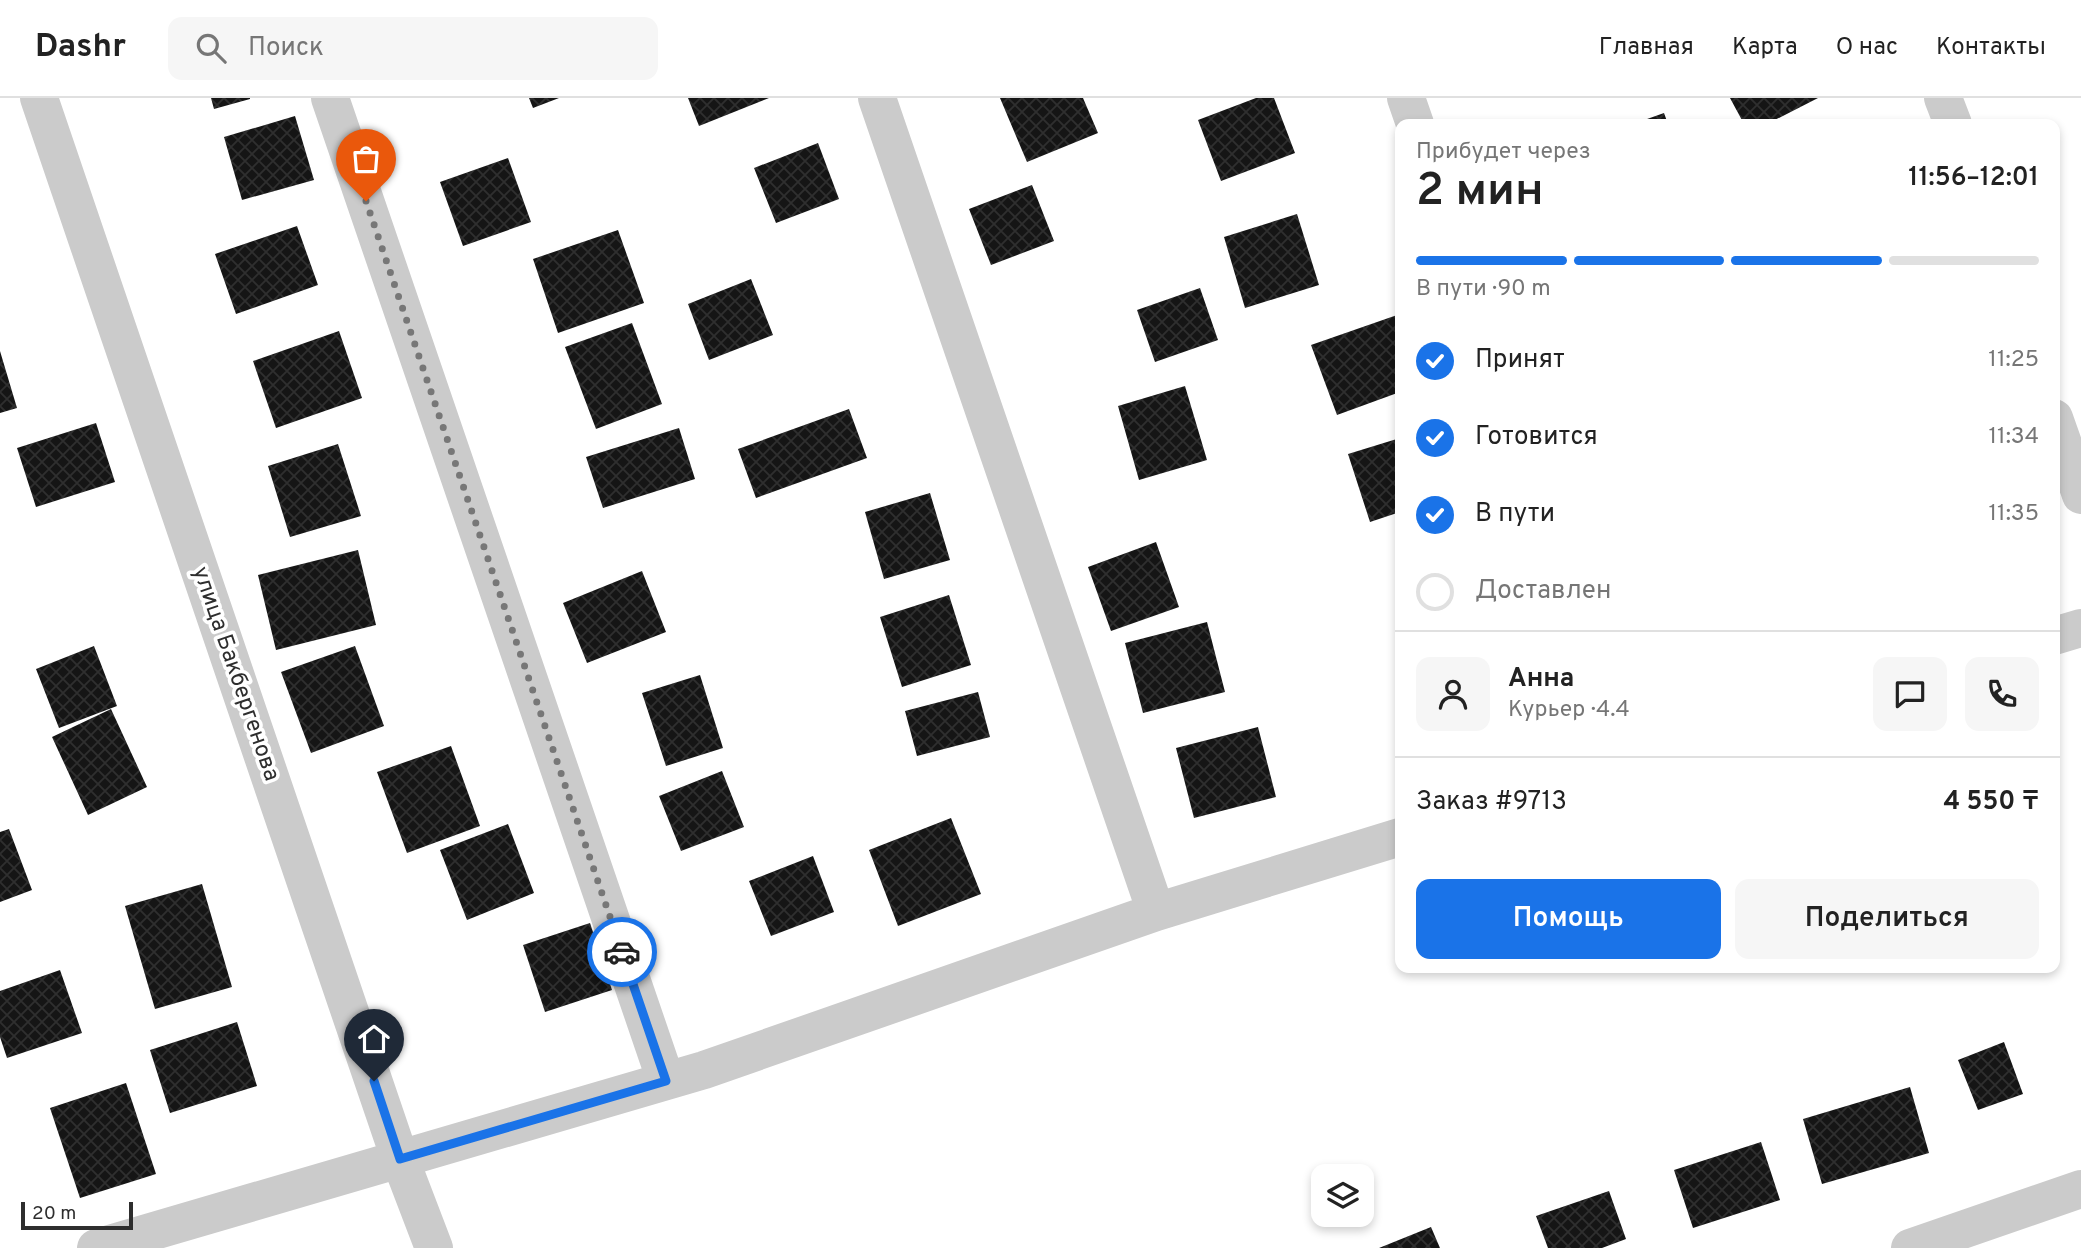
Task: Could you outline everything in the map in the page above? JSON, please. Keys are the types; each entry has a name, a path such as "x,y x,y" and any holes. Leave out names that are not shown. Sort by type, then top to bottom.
{"street":[{"name":"улица Бакбергенова","path":"39,98 400,1159 434,1248"},
{"path":"330,98 666,1081"},
{"path":"877,98 1156,912"},
{"path":"1406,98 1413,119"},
{"path":"1944,98 1951,119"},
{"path":"2060,435 2081,495"},
{"path":"2060,634 2081,628"},
{"path":"96,1248 666,1081 1156,912 1395,839"},
{"path":"1910,1248 2081,1189"}],"building":[{"path":"211,98 250,98 250,99 214,109"},
{"path":"529,98 559,98 533,108"},
{"path":"688,98 769,98 699,126"},
{"path":"1000,98 1083,98 1098,133 1027,162"},
{"path":"1256,98 1274,98 1295,153 1221,181 1198,120"},
{"path":"1730,98 1818,98 1777,119 1741,119"},
{"path":"1664,113 1666,119 1647,119"},
{"path":"295,116 314,180 242,200 224,137"},
{"path":"818,143 839,199 776,223 754,168"},
{"path":"508,158 531,222 463,246 440,182"},
{"path":"1032,185 1054,241 991,265 969,209"},
{"path":"1297,214 1319,285 1245,308 1224,237"},
{"path":"297,226 318,285 236,314 215,254"},
{"path":"618,230 644,303 558,333 533,259"},
{"path":"751,279 773,335 709,360 688,304"},
{"path":"1200,288 1218,340 1155,362 1137,310"},
{"path":"1395,316 1395,394 1337,415 1311,345"},
{"path":"632,323 662,404 596,429 565,347"},
{"path":"339,331 362,398 276,428 253,361"},
{"path":"0,351 17,408 0,413"},
{"path":"1185,386 1207,460 1139,480 1118,406"},
{"path":"849,409 867,458 756,498 738,449"},
{"path":"96,423 115,482 36,507 17,448"},
{"path":"679,428 695,479 603,508 586,457"},
{"path":"1395,440 1395,514 1370,522 1348,454"},
{"path":"338,444 361,516 290,537 268,466"},
{"path":"930,493 950,560 884,579 865,512"},
{"path":"1156,542 1179,607 1111,631 1088,567"},
{"path":"358,550 376,625 276,650 258,575"},
{"path":"642,571 666,632 587,663 563,603"},
{"path":"949,595 971,665 902,687 880,617"},
{"path":"1207,622 1225,692 1143,713 1125,643"},
{"path":"94,646 117,706 59,728 36,669"},
{"path":"355,646 384,726 311,753 281,672"},
{"path":"700,675 723,748 666,766 642,693"},
{"path":"978,692 990,737 917,756 905,711"},
{"path":"111,709 147,787 88,815 52,737"},
{"path":"1258,727 1276,797 1194,818 1176,748"},
{"path":"451,746 480,826 407,853 377,772"},
{"path":"722,771 744,827 681,851 659,796"},
{"path":"951,818 981,894 898,926 869,850"},
{"path":"508,824 534,893 467,920 440,850"},
{"path":"9,829 32,890 0,902 0,832"},
{"path":"813,856 834,912 771,936 749,881"},
{"path":"202,884 232,987 155,1009 125,906"},
{"path":"590,923 612,990 545,1012 523,945"},
{"path":"60,970 82,1033 7,1058 0,1037 0,991"},
{"path":"237,1022 257,1086 170,1113 150,1050"},
{"path":"2004,1042 2023,1094 1978,1110 1958,1060"},
{"path":"126,1083 156,1174 80,1198 50,1108"},
{"path":"1910,1087 1929,1153 1822,1184 1803,1119"},
{"path":"1761,1142 1780,1200 1693,1228 1674,1170"},
{"path":"1609,1191 1626,1239 1602,1248 1548,1248 1536,1216"},
{"path":"1431,1227 1440,1248 1379,1248"}],"way so far":[{"path":"366,201 622,952"}],"route":[{"path":"374,1081 400,1159 666,1081 622,952"}]}
